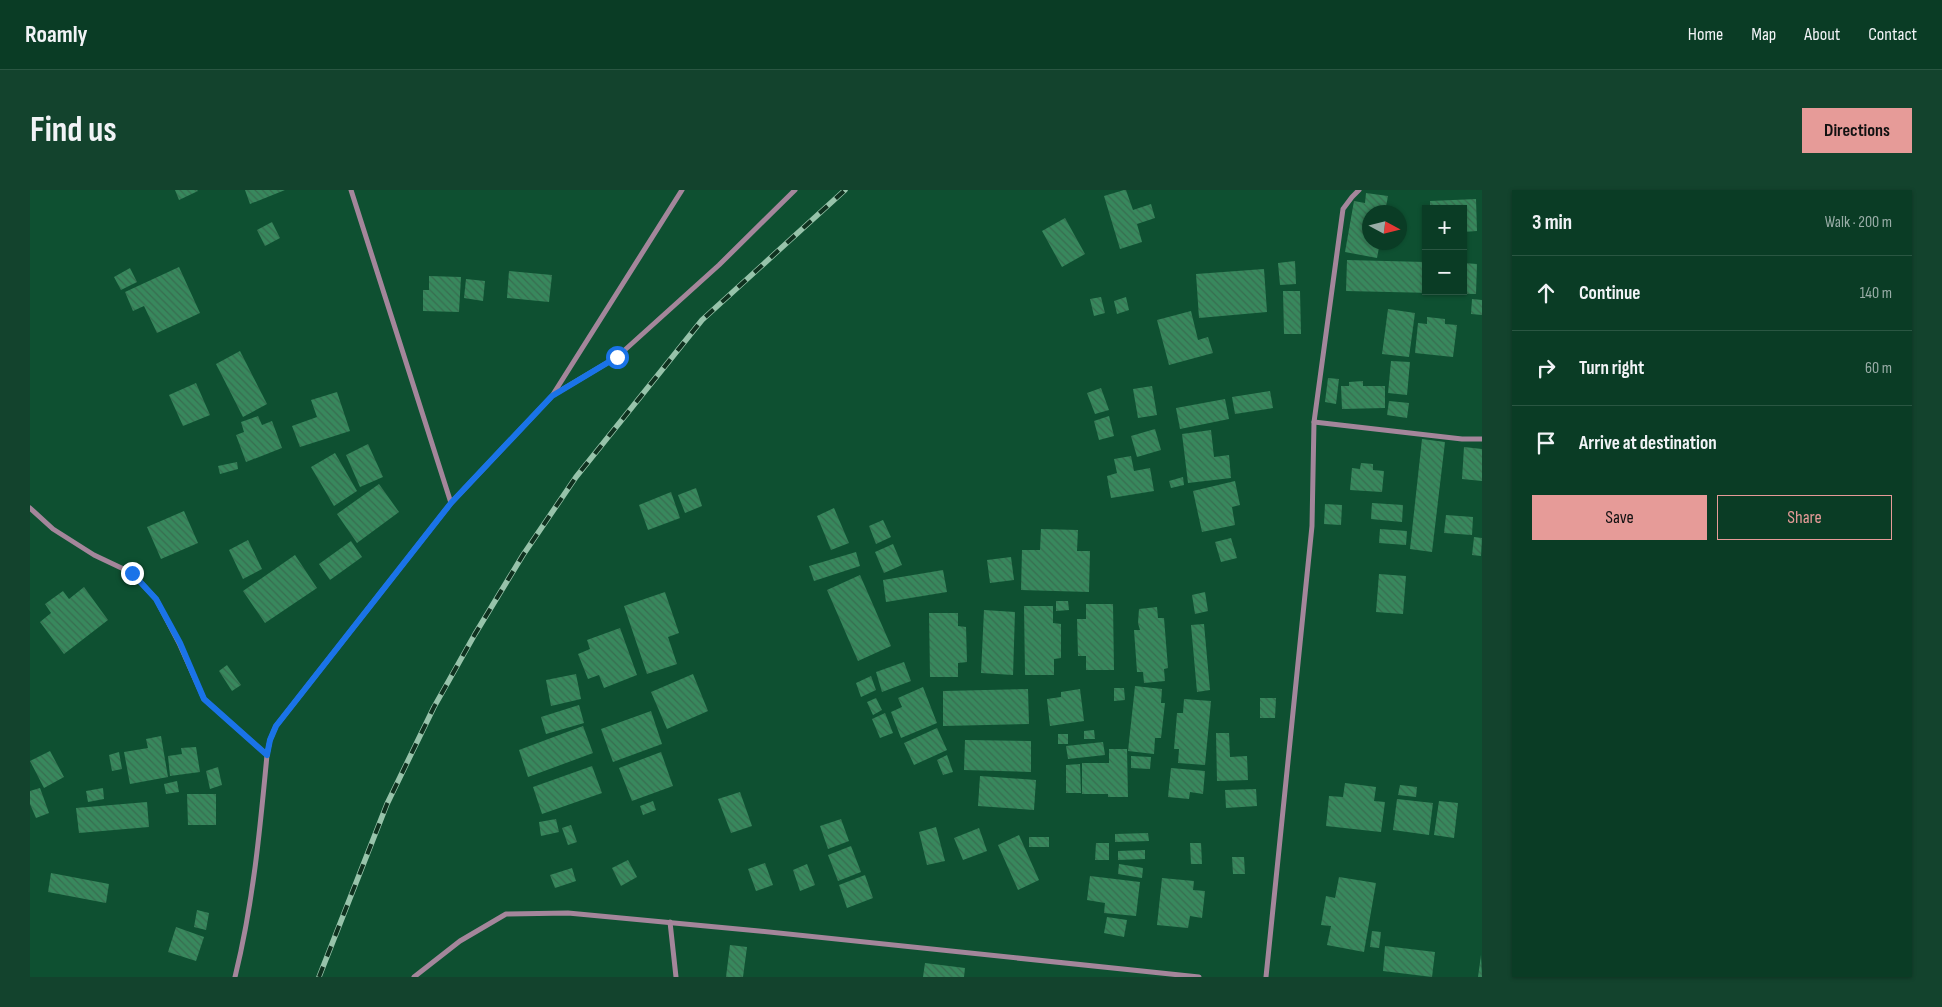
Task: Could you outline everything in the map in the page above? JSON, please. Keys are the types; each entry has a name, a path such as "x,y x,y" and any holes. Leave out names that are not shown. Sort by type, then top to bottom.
{"street":[{"path":"351,190 451,503"},
{"path":"235,977 242,950 258,852 267,755 270,740 276,726 451,503 552,396 682,190"},
{"path":"552,396 617,357 719,265 795,190"},
{"path":"1266,977 1312,526 1314,422 1343,209 1359,190"},
{"path":"1314,422 1462,439 1482,439"},
{"path":"30,508 53,529 94,555 132,573 156,599 180,643 204,699 267,755"},
{"path":"414,977 460,941 506,914 568,913 1199,977"},
{"path":"670,922 676,977"}],"building":[{"path":"175,190 197,190 198,191 179,200"},
{"path":"245,190 285,190 250,204"},
{"path":"1126,190 1133,210 1151,204 1155,218 1137,224 1142,242 1120,249 1104,196"},
{"path":"1366,193 1388,196 1386,205 1362,205 1362,250 1378,250 1377,258 1345,252 1354,201 1365,203"},
{"path":"1476,199 1477,231 1467,232 1467,205 1430,205 1430,201"},
{"path":"1065,218 1085,254 1062,267 1042,231"},
{"path":"272,222 280,238 265,246 257,230"},
{"path":"1347,260 1422,262 1422,293 1346,291"},
{"path":"1295,261 1296,284 1280,285 1278,263"},
{"path":"1467,263 1477,264 1476,294 1467,294"},
{"path":"179,267 200,313 157,333 144,306 133,311 125,292"},
{"path":"130,268 137,282 121,290 114,277"},
{"path":"1264,269 1267,312 1199,318 1196,274"},
{"path":"509,271 552,275 549,302 507,298"},
{"path":"429,276 461,277 459,312 423,311 423,290 429,290"},
{"path":"466,279 485,281 483,301 464,298"},
{"path":"1283,291 1300,291 1301,334 1284,334"},
{"path":"1101,297 1105,313 1094,316 1090,299"},
{"path":"1126,297 1129,310 1117,314 1114,301"},
{"path":"1472,299 1482,300 1482,315 1471,314"},
{"path":"1388,309 1415,313 1409,357 1382,354"},
{"path":"1191,311 1198,340 1208,337 1213,353 1169,365 1157,320"},
{"path":"1427,317 1445,319 1445,324 1457,325 1453,357 1415,353 1418,323 1427,324"},
{"path":"240,351 267,404 243,417 216,364"},
{"path":"1391,361 1410,362 1407,395 1388,393"},
{"path":"1328,378 1339,379 1336,404 1325,402"},
{"path":"1363,381 1363,386 1385,386 1385,408 1342,409 1341,386 1349,386 1349,382"},
{"path":"196,383 210,415 183,426 169,395"},
{"path":"1152,386 1157,415 1138,418 1133,389"},
{"path":"1101,388 1109,410 1095,414 1087,393"},
{"path":"1270,391 1273,408 1235,414 1232,397"},
{"path":"337,392 350,431 300,447 292,426 317,417 311,400"},
{"path":"1225,399 1229,419 1180,429 1176,408"},
{"path":"1389,401 1409,403 1407,418 1387,415"},
{"path":"258,416 262,425 272,421 282,448 246,462 236,435 244,432 241,422"},
{"path":"1109,416 1114,436 1099,440 1094,421"},
{"path":"1155,429 1161,450 1137,457 1131,436"},
{"path":"1211,430 1214,457 1229,455 1231,478 1188,483 1182,434"},
{"path":"1422,439 1445,442 1432,552 1410,549"},
{"path":"368,444 383,477 360,487 346,455"},
{"path":"1464,447 1482,449 1482,481 1462,479"},
{"path":"335,453 357,491 334,506 311,467"},
{"path":"1131,456 1134,471 1150,468 1154,491 1111,498 1107,476 1117,473 1114,459"},
{"path":"237,462 238,469 220,474 218,466"},
{"path":"1361,463 1373,464 1373,470 1384,471 1382,492 1350,490 1352,468 1360,469"},
{"path":"1183,477 1184,485 1171,488 1169,481"},
{"path":"1235,481 1240,505 1232,507 1235,525 1202,532 1193,491"},
{"path":"379,484 399,512 357,543 337,514"},
{"path":"696,488 702,506 685,513 678,495"},
{"path":"671,492 680,518 648,530 639,505"},
{"path":"1372,503 1403,505 1402,522 1371,519"},
{"path":"1325,504 1342,505 1341,525 1324,524"},
{"path":"834,508 849,543 831,550 817,516"},
{"path":"184,511 198,543 161,559 147,527"},
{"path":"1446,515 1473,517 1472,535 1444,533"},
{"path":"883,520 891,537 876,544 869,526"},
{"path":"1041,529 1078,530 1077,551 1090,551 1089,592 1021,590 1022,550 1040,550"},
{"path":"1380,529 1407,531 1406,545 1379,543"},
{"path":"1474,537 1482,538 1481,556 1472,555"},
{"path":"1231,538 1237,558 1221,562 1215,542"},
{"path":"248,540 262,569 243,579 229,550"},
{"path":"351,541 362,557 330,580 319,564"},
{"path":"893,544 902,565 884,573 875,552"},
{"path":"856,552 860,566 814,581 809,566"},
{"path":"295,555 317,588 265,623 243,591"},
{"path":"1011,557 1014,580 990,583 987,560"},
{"path":"943,570 947,592 886,602 883,580"},
{"path":"1379,574 1406,576 1403,614 1376,612"},
{"path":"860,575 891,646 858,661 827,590"},
{"path":"84,587 108,620 64,654 40,622 51,613 45,604 63,591 69,599"},
{"path":"665,592 679,633 668,637 677,664 647,674 624,606"},
{"path":"1205,592 1208,611 1195,614 1192,595"},
{"path":"1056,601 1068,601 1069,610 1056,611"},
{"path":"1086,604 1113,604 1114,670 1086,670 1086,656 1078,656 1077,619 1086,619"},
{"path":"1024,606 1053,606 1053,623 1061,624 1061,658 1054,659 1054,675 1025,675"},
{"path":"1157,607 1158,618 1164,618 1168,668 1164,669 1165,681 1144,683 1143,672 1137,672 1134,630 1140,630 1138,623 1139,609"},
{"path":"984,610 1015,612 1013,675 981,673"},
{"path":"929,613 958,613 958,626 966,627 967,662 958,663 958,677 930,677"},
{"path":"1204,624 1210,690 1197,692 1191,625"},
{"path":"620,628 637,675 604,688 599,675 588,679 578,654 590,649 587,640"},
{"path":"904,662 911,681 882,692 876,672"},
{"path":"227,665 241,685 232,691 219,671"},
{"path":"576,674 581,699 551,706 546,680"},
{"path":"693,674 708,711 667,729 651,692"},
{"path":"871,676 876,690 861,697 856,683"},
{"path":"1135,686 1162,689 1161,703 1165,703 1161,738 1155,738 1154,754 1128,751"},
{"path":"923,687 937,723 901,738 891,712 902,707 898,698"},
{"path":"1114,688 1124,688 1125,700 1114,701"},
{"path":"1028,689 1029,724 943,726 943,691"},
{"path":"1080,689 1084,721 1050,726 1047,699 1061,697 1061,692"},
{"path":"876,698 882,710 873,715 867,702"},
{"path":"1260,698 1276,698 1275,718 1260,718"},
{"path":"1184,699 1211,701 1205,765 1178,763 1179,749 1174,749 1177,713 1183,713"},
{"path":"579,705 584,723 546,734 541,717"},
{"path":"651,711 662,744 613,762 601,729"},
{"path":"885,713 893,733 880,738 872,719"},
{"path":"583,726 593,753 528,777 519,750"},
{"path":"937,728 947,750 914,765 904,743"},
{"path":"1094,730 1095,739 1084,739 1084,731"},
{"path":"1216,733 1229,733 1230,757 1247,756 1248,780 1217,781"},
{"path":"1058,734 1068,734 1068,744 1058,744"},
{"path":"161,736 168,777 130,784 124,752 148,748 146,739"},
{"path":"965,740 1031,741 1031,772 964,770"},
{"path":"1103,742 1105,755 1068,759 1066,746"},
{"path":"196,747 200,772 170,776 168,756 182,754 181,748"},
{"path":"1109,749 1127,749 1128,797 1108,797 1108,794 1082,794 1082,763 1109,763"},
{"path":"50,751 64,777 44,788 30,761"},
{"path":"119,752 122,769 112,771 109,755"},
{"path":"661,752 673,786 632,801 619,768"},
{"path":"947,755 953,772 943,775 937,760"},
{"path":"1131,756 1151,757 1150,769 1131,768"},
{"path":"1080,764 1081,793 1066,793 1066,765"},
{"path":"592,766 602,793 542,814 533,787"},
{"path":"218,767 222,785 210,789 206,771"},
{"path":"1171,768 1205,771 1203,794 1190,792 1189,799 1168,797"},
{"path":"980,776 1036,780 1034,810 978,806"},
{"path":"177,781 179,792 166,794 164,784"},
{"path":"1345,783 1376,787 1374,801 1385,802 1381,832 1326,826 1329,796 1343,797"},
{"path":"1400,785 1417,787 1416,797 1398,795"},
{"path":"40,788 49,813 36,818 30,804 30,791"},
{"path":"103,788 104,799 88,802 86,791"},
{"path":"1256,789 1257,806 1226,808 1225,790"},
{"path":"740,792 752,826 731,833 718,799"},
{"path":"187,794 216,794 216,825 188,825"},
{"path":"1397,799 1433,803 1429,835 1393,830"},
{"path":"653,801 656,810 643,815 640,806"},
{"path":"1439,801 1458,803 1454,838 1434,835"},
{"path":"147,802 149,827 79,833 76,808"},
{"path":"556,819 559,832 541,836 539,822"},
{"path":"841,819 849,841 828,849 820,826"},
{"path":"571,825 577,842 568,845 562,828"},
{"path":"936,827 945,861 927,865 919,832"},
{"path":"979,828 987,851 963,860 954,838"},
{"path":"1148,833 1149,841 1115,842 1115,834"},
{"path":"1019,835 1039,880 1018,890 998,845"},
{"path":"1029,837 1049,837 1049,847 1029,847"},
{"path":"1096,843 1109,843 1109,860 1095,860"},
{"path":"1190,843 1201,843 1202,864 1191,864"},
{"path":"851,846 861,872 838,881 828,855"},
{"path":"1145,850 1145,859 1118,860 1118,851"},
{"path":"1232,857 1244,857 1245,874 1233,874"},
{"path":"628,860 637,877 621,886 612,868"},
{"path":"765,863 773,885 756,891 748,869"},
{"path":"807,864 815,885 800,891 793,870"},
{"path":"1119,864 1143,868 1142,878 1118,874"},
{"path":"572,868 576,881 555,888 550,875"},
{"path":"51,873 109,884 106,903 48,892"},
{"path":"865,875 873,898 847,908 839,885"},
{"path":"1090,876 1140,882 1136,916 1104,913 1105,903 1087,900"},
{"path":"1339,877 1376,883 1364,952 1327,945 1331,926 1321,925 1326,896 1335,898"},
{"path":"1162,878 1194,881 1193,890 1205,891 1202,918 1190,916 1188,928 1157,925"},
{"path":"197,910 209,913 206,930 194,927"},
{"path":"1107,917 1127,920 1124,937 1104,933"},
{"path":"176,927 204,937 196,961 168,952"},
{"path":"1372,931 1381,932 1379,948 1370,947"},
{"path":"730,945 747,947 743,977 726,977"},
{"path":"1385,946 1435,952 1432,977 1383,971"},
{"path":"1481,955 1482,977 1478,977"},
{"path":"925,963 965,968 964,977 923,977"}],"railway":[{"path":"319,977 387,804 434,707 475,634 523,555 576,477 702,320 845,190"}],"route":[{"path":"132,573 156,599 180,643 204,699 267,755 270,740 276,726 451,503 552,396 617,357"}]}
